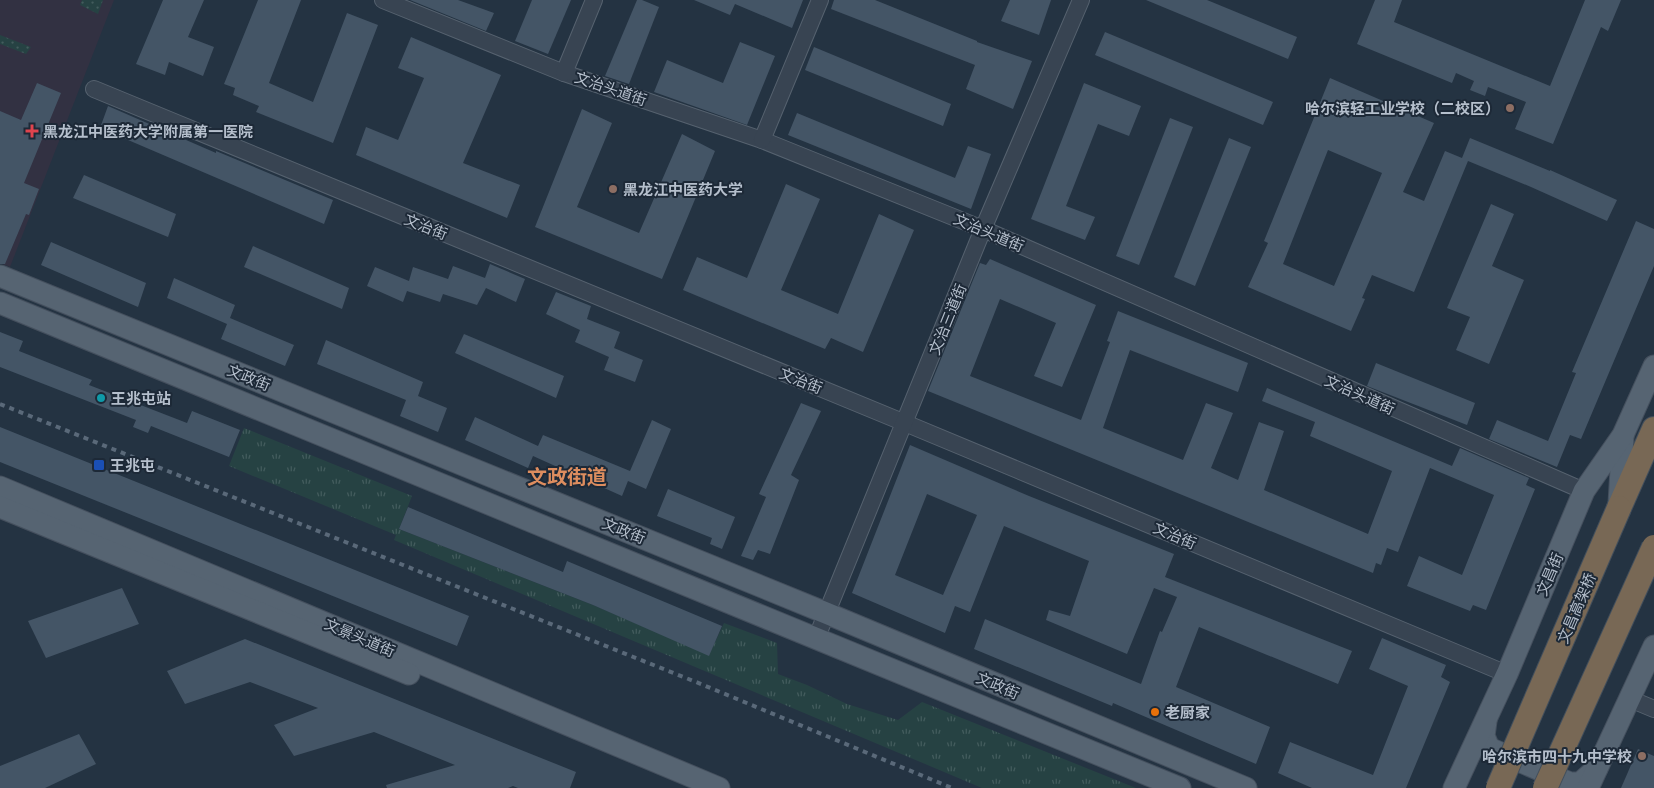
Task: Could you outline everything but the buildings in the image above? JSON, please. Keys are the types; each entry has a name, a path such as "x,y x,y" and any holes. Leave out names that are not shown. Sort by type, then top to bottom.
{"highway":[{"name":"文昌高架桥","path":"1498,788 1654,429"},
{"path":"1545,788 1654,547"}],"main road":[{"name":"文政街","path":"0,276 826,613 1246,788"},
{"name":"文政街","path":"0,303 1180,788"},
{"name":"文昌街","path":"1454,788 1507,674 1584,491 1623,436 1654,366"},
{"path":"1619,508 1623,436"},
{"name":"文景头道街","path":"0,487 711,786"},
{"name":"文景头道街","path":"0,507 684,788"},
{"path":"1588,788 1654,646"},
{"path":"1486,718 1484,736 1488,748 1570,783 1580,783 1597,768"}],"street":[{"name":"文治头道街","path":"383,0 564,73 762,140 983,229 1584,491"},
{"path":"564,73 594,0"},
{"path":"762,140 820,0"},
{"name":"文治三道街","path":"816,639 983,229 1081,0"},
{"name":"文治街","path":"94,89 905,422 1507,674"},
{"path":"1630,699 1654,709"}],"shaded area":[{"name":"黑龙江中医药大学附属第一医院","path":"0,0 114,0 10,267 0,263"}],"green space":[{"path":"82,0 103,0 98,14 80,5"},
{"path":"0,35 31,47 26,54 0,44"},
{"path":"244,428 412,496 399,529 593,605 709,655 724,623 777,643 778,674 847,704 898,720 922,702 1136,788 982,788 394,540 396,535 229,466"}],"railway":[{"path":"0,404 696,682 952,788"}],"place":[{"name":"哈尔滨轻工业学校（二校区）","path":"1510,108"},
{"name":"黑龙江中医药大学附属第一医院","path":"32,131"},
{"name":"黑龙江中医药大学","path":"613,189"},
{"name":"王兆屯站","path":"101,398"},
{"name":"王兆屯","path":"99,465"},
{"name":"老厨家","path":"1155,712"},
{"name":"哈尔滨市四十九中学校","path":"1642,756"}],"district":[{"name":"文政街道","path":"567,476"}]}
